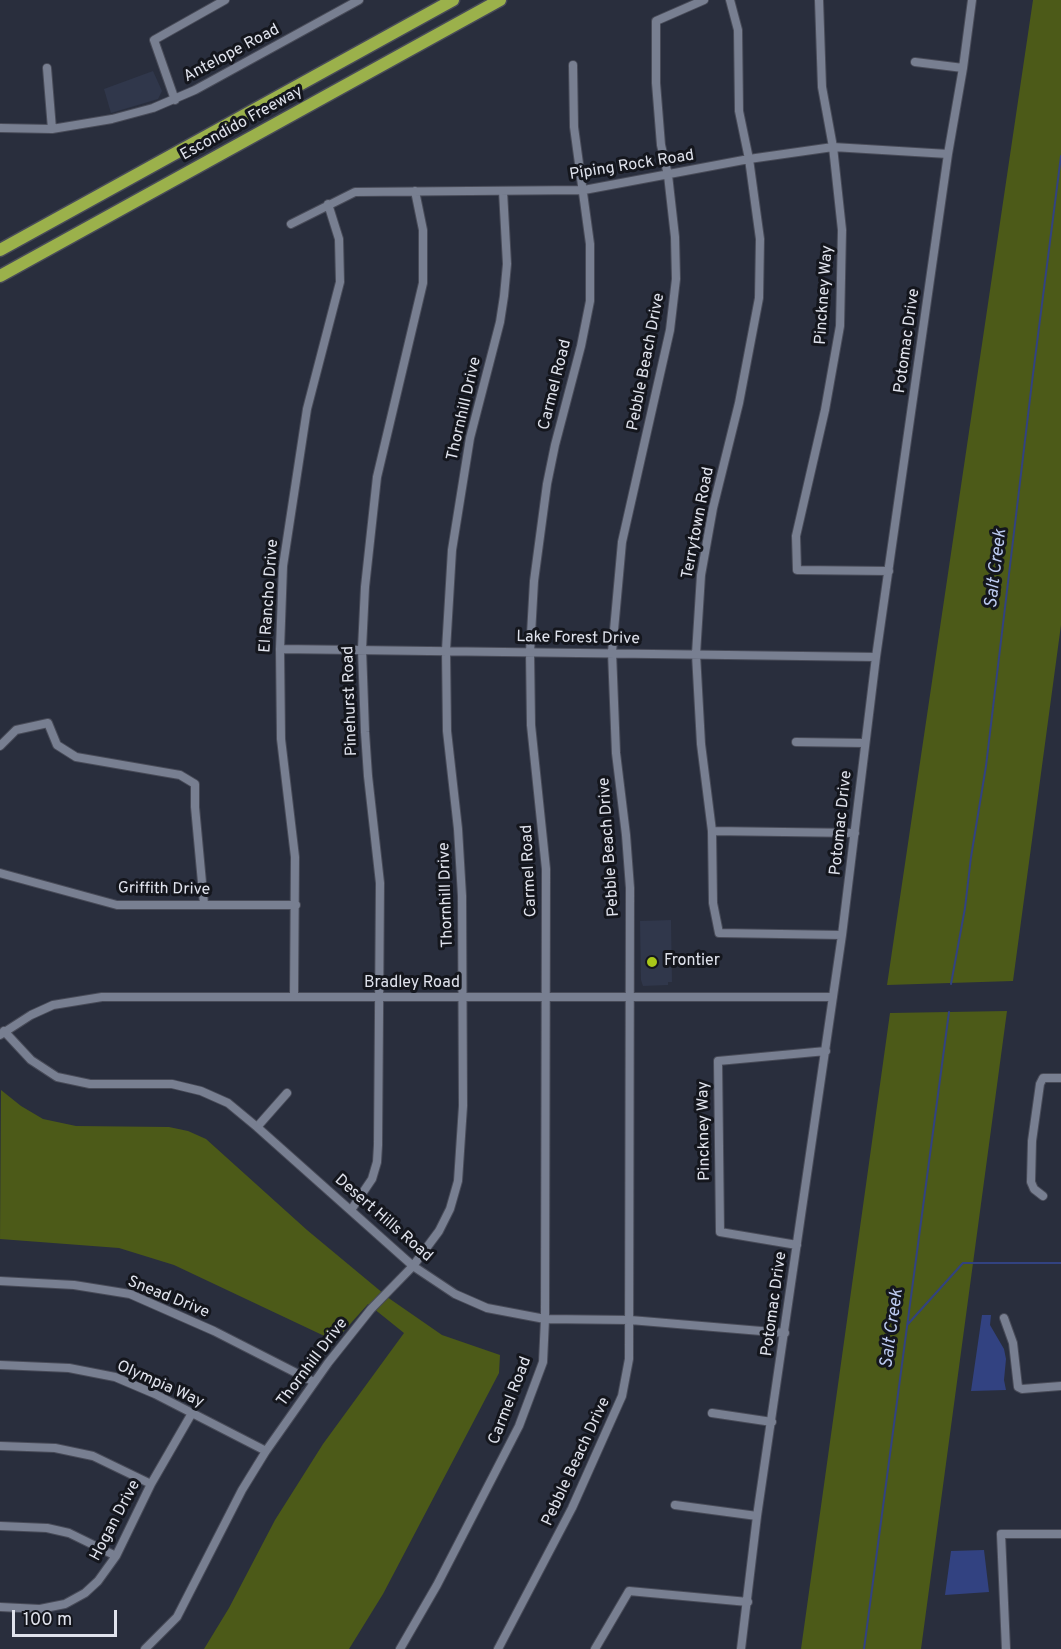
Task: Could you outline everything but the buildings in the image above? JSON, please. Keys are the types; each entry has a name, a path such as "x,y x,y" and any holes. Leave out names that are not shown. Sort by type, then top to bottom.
{"highway":[{"name":"Escondido Freeway","path":"0,250 453,0"},
{"name":"Escondido Freeway","path":"0,276 500,0"}],"street":[{"path":"175,100 154,40 225,0"},
{"name":"Antelope Road","path":"0,128 52,129 112,119 175,100 359,0"},
{"name":"Pebble Beach Drive","path":"498,1649 572,1508 622,1396 629,1359 630,888 616,753 612,652 622,543 670,330 676,279 675,237 668,175 661,145 656,83 656,21 704,0"},
{"name":"Terrytown Road","path":"730,0 738,30 739,111 749,159 760,239 759,298 739,403 713,508 703,564 696,654 701,744 712,831 713,903 719,933 842,935"},
{"name":"Pinckney Way","path":"819,0 822,87 833,147 842,230 840,326 825,410 796,536 797,570 889,571"},
{"name":"Potomac Drive","path":"741,1649 757,1516 842,935 876,657 972,0"},
{"path":"915,62 963,68"},
{"name":"Carmel Road","path":"400,1649 437,1585 519,1426 543,1362 546,869 531,725 530,652 534,581 547,484 590,301 590,244 574,128 573,65"},
{"path":"47,68 52,129"},
{"name":"Piping Rock Road","path":"291,224 355,192 584,190 749,159 833,147 948,154"},
{"name":"Pinehurst Road","path":"351,1210 372,1179 377,1162 380,883 368,776 362,649 365,587 377,477 423,283 423,231 415,191"},
{"name":"Thornhill Drive","path":"145,1649 177,1617 242,1490 314,1382 371,1309 412,1266 439,1231 450,1209 458,1181 463,1106 462,896 458,830 447,731 446,650 452,550 471,438 500,322 504,296 507,264 502,191"},
{"name":"El Rancho Drive","path":"294,997 295,857 281,739 280,649 283,566 307,409 340,282 339,239 328,204"},
{"name":"Lake Forest Drive","path":"280,649 876,657"},
{"path":"0,746 16,730 48,723 57,745 76,757 180,775 195,784 204,904"},
{"path":"796,742 864,743"},
{"path":"712,831 855,833"},
{"name":"Griffith Drive","path":"0,873 117,905 296,905"},
{"name":"Bradley Road","path":"2,1033 31,1015 53,1005 102,997 630,999 833,997"},
{"name":"Desert Hills Road","path":"2,1033 31,1060 57,1077 90,1084 172,1084 201,1091 228,1103 412,1266 455,1294 487,1308 545,1319 630,1320 785,1333"},
{"name":"Pinckney Way","path":"797,1245 720,1232 718,1061 826,1051"},
{"path":"1042,1196 1034,1189 1031,1182 1032,1142 1040,1084 1043,1078 1061,1078"},
{"path":"257,1127 287,1093"},
{"name":"Snead Drive","path":"0,1281 74,1286 130,1294 214,1331 314,1382"},
{"path":"1004,1318 1013,1343 1018,1387 1022,1389 1061,1386"},
{"name":"Olympia Way","path":"0,1365 69,1368 115,1377 155,1394 266,1451"},
{"name":"Hogan Drive","path":"0,1607 40,1609 65,1604 85,1593 98,1581 116,1556 151,1484 192,1413"},
{"path":"712,1413 772,1422"},
{"path":"0,1446 55,1448 93,1456 151,1484"},
{"path":"675,1505 757,1516"},
{"path":"0,1526 47,1528 69,1533 116,1556"},
{"path":"1006,1649 1001,1534 1061,1534"},
{"path":"595,1649 629,1591 748,1602"}],"shaded area":[{"path":"153,71 162,91 158,99 111,113 104,89"},
{"path":"671,920 672,982 668,982 668,985 643,986 640,921"}],"green space":[{"path":"1033,0 1061,0 1061,625 1013,981 887,985"},
{"path":"1007,1011 921,1649 801,1649 890,1013"},
{"path":"1,1090 21,1106 43,1119 76,1126 169,1127 188,1131 206,1139 307,1230 390,1299 442,1335 500,1355 499,1373 383,1594 349,1649 204,1649 229,1608 275,1520 323,1444 404,1333 368,1304 335,1341 174,1265 119,1248 0,1239"}],"water":[{"path":"982,1315 991,1315 990,1325 1004,1349 1006,1390 971,1391"},
{"path":"984,1550 989,1592 945,1595 951,1551"}],"waterway":[{"name":"Salt Creek","path":"951,984 986,766 1061,156"},
{"name":"Salt Creek","path":"864,1649 949,1012"},
{"path":"908,1324 963,1263 1061,1263"}],"place":[{"name":"Frontier","path":"652,962"}]}
